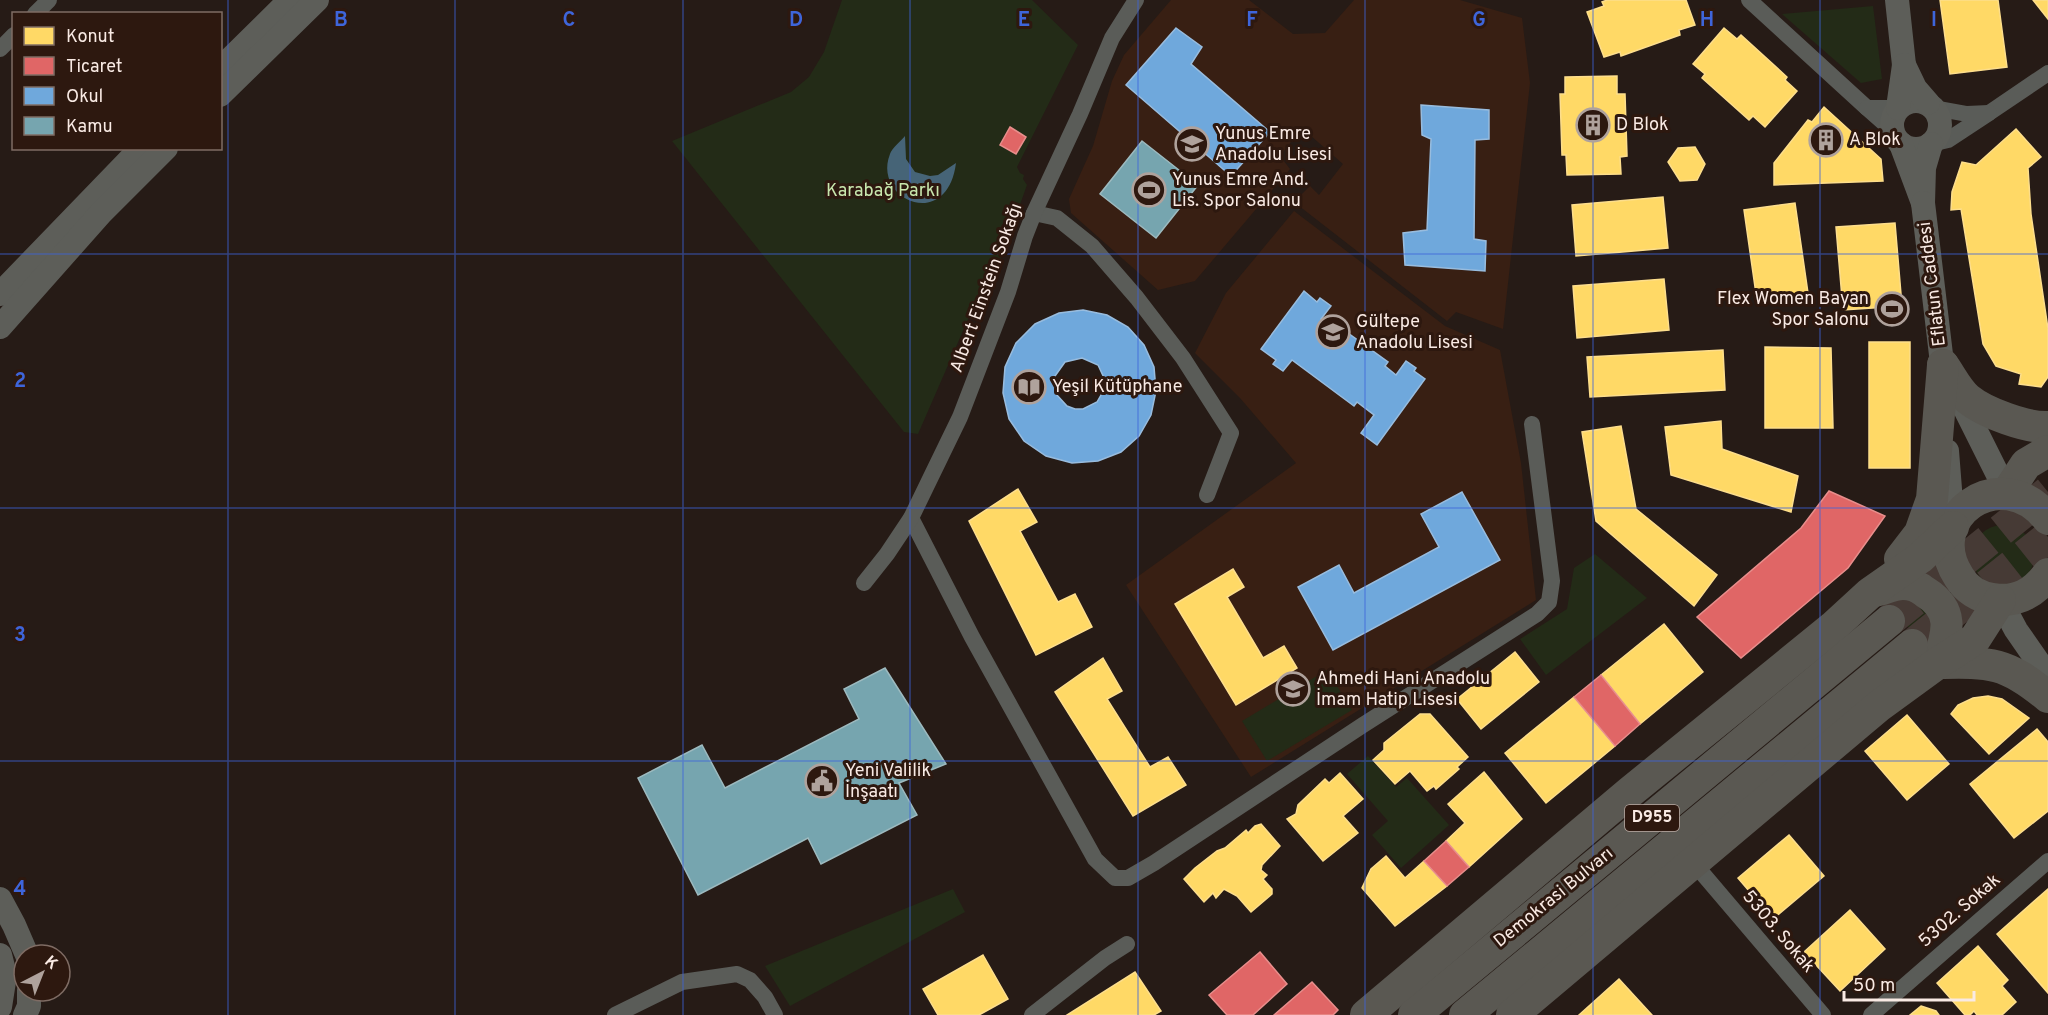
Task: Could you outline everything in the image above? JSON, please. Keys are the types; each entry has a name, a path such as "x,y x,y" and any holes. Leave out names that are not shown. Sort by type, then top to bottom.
{"highway":[{"path":"1943,365 1968,399 1993,413 2037,428 2048,427"},
{"path":"1366,1015 1581,834 1833,627 1870,593 1910,549 1920,533 1932,499 1943,365"},
{"path":"2007,493 2026,464 2048,450"},
{"path":"2048,519 2027,499 2007,493 1993,494 1968,505 1953,526 1949,541 1949,555 1962,582 1986,598 2012,600 2034,590 2048,574"},
{"path":"1870,593 1920,558 1953,526"},
{"path":"1870,593 1902,584 1918,587 1932,596 1945,612 1946,617 1947,634 1938,663"},
{"path":"1512,1015 1879,706 1975,639 2000,600"},
{"name":"Demokrasi Bulvarı","path":"1414,1015 1889,621"},
{"name":"Demokrasi Bulvarı","path":"1466,1015 1912,645"},
{"path":"1938,663 1981,662 2002,667 2026,679 2048,697"}],"street":[{"path":"37,12 48,0"},
{"path":"222,67 290,0"},
{"path":"222,93 317,0"},
{"name":"Albert Einstein Sokağı","path":"864,583 911,518 960,417 1008,292 1034,213 1112,38 1136,0"},
{"path":"1749,0 1867,108 1897,128 1916,149 1948,140 2048,73"},
{"path":"1897,0 1904,65 1897,128 1923,204"},
{"path":"0,49 12,38"},
{"path":"1904,65 1915,88 1938,115 1940,130 1931,144 1924,168 1923,204"},
{"path":"1897,128 1912,100 1967,114 1989,113"},
{"path":"0,294 139,150"},
{"path":"0,327 101,213 164,150"},
{"name":"Eflatun Caddesi","path":"1923,204 1943,365 1953,526"},
{"path":"1034,213 1058,218 1092,246 1137,298 1183,357 1231,433 1207,495"},
{"path":"1943,365 2007,493"},
{"path":"911,518 972,637 1095,859 1115,878 1128,878 1537,614 1549,602 1552,581 1532,424"},
{"path":"2000,600 2016,630 2048,676"},
{"name":"5302. Sokak","path":"1871,1015 2048,861"},
{"name":"5303. Sokak","path":"1703,874 1823,1015"},
{"path":"0,899 22,943"},
{"path":"1032,1015 1127,944"},
{"path":"0,955 5,975 0,1006"},
{"path":"615,1015 682,982 736,974 750,980 765,997 775,1015"}],"shaded area":[{"path":"1171,0 1249,0 1293,34 1325,33 1354,0 1460,0 1522,18 1530,83 1503,329 1456,312 1447,321 1294,202 1310,186 1319,195 1343,164 1302,128 1280,156 1290,169 1195,281 1158,290 1071,213 1069,199 1093,146 1112,81 1124,55"},
{"name":"Ahmedi Hani Anadolu İmam Hatip Lisesi","path":"1294,211 1445,326 1500,350 1521,463 1536,600 1251,777 1126,585 1296,463 1240,398 1195,353 1226,293"}],"green space":[{"name":"Karabağ Parkı","path":"842,0 1032,0 1078,45 1017,167 1024,175 1023,179 1027,185 988,294 976,301 918,434 904,432 672,141 791,92 809,77 824,52"},
{"path":"1873,6 1882,79 1861,83 1782,14"},
{"path":"2003,525 2020,530 2025,534 2029,539 2034,556 2029,573 2025,578 2020,582 2003,587 1986,582 1981,578 1977,573 1972,556 1977,539 1981,534 1986,530"},
{"path":"1595,554 1647,598 1546,675 1520,639 1567,609 1574,568"},
{"path":"1901,593 1931,611 1933,637 1926,647 1884,600"},
{"path":"1327,670 1352,710 1267,761 1242,721"},
{"path":"1368,756 1396,787 1407,778 1449,825 1401,868 1372,835 1388,821 1347,774"},
{"path":"953,889 965,912 790,1006 765,966"}],"water":[{"path":"905,136 906,159 915,172 930,176 938,175 956,163 950,185 939,197 926,203 913,202 901,195 891,184 887,170 890,154"}],"building: Konut":[{"path":"1607,0 1686,0 1695,25 1679,30 1680,35 1621,56 1620,52 1604,57 1587,12 1604,6 1602,2"},
{"path":"1940,0 1998,0 2007,67 1950,74"},
{"path":"2033,0 2048,0 2048,19"},
{"path":"1724,28 1737,39 1741,35 1787,77 1785,80 1797,91 1765,127 1753,116 1749,120 1702,78 1705,74 1693,64"},
{"name":"D Blok","path":"1617,76 1617,94 1625,94 1627,156 1620,157 1621,174 1567,175 1566,155 1562,155 1560,94 1565,94 1565,77"},
{"name":"A Blok","path":"1824,107 1881,159 1883,181 1774,185 1774,163 1808,120 1812,122"},
{"path":"2016,129 2041,157 2028,168 2031,214 2048,329 2048,377 2041,387 2019,384 2021,374 1996,366 1983,344 1961,209 1951,210 1952,192 1962,162 1976,165"},
{"path":"1695,147 1705,164 1697,180 1680,181 1668,162 1678,148"},
{"path":"1663,197 1668,248 1576,256 1572,205"},
{"path":"1795,203 1808,293 1757,301 1744,210"},
{"path":"1895,223 1902,306 1843,310 1836,227"},
{"path":"1664,279 1669,330 1577,338 1573,286"},
{"path":"1869,342 1910,342 1910,468 1869,468"},
{"path":"1765,347 1831,348 1833,428 1765,428"},
{"path":"1723,350 1725,390 1590,397 1587,357"},
{"path":"1721,421 1722,449 1798,476 1791,512 1671,475 1665,427"},
{"path":"1621,426 1636,509 1717,575 1694,606 1596,521 1582,432"},
{"path":"1018,489 1037,522 1020,531 1058,602 1075,594 1092,627 1036,655 969,521"},
{"path":"1233,569 1244,587 1227,597 1263,658 1284,646 1297,668 1236,705 1175,604"},
{"path":"1664,624 1703,672 1640,724 1601,675"},
{"path":"1515,652 1539,682 1481,729 1457,699"},
{"path":"1103,658 1122,691 1107,699 1150,767 1168,757 1186,785 1133,816 1055,692"},
{"path":"1988,696 2002,699 2029,718 1989,754 1951,714 1958,705 1973,698"},
{"path":"1574,697 1615,746 1546,803 1505,753"},
{"path":"1420,714 1430,714 1468,757 1457,767 1459,769 1436,789 1434,786 1427,791 1410,771 1395,784 1373,760 1384,750 1384,743"},
{"path":"1907,715 1949,764 1907,800 1865,751"},
{"path":"2037,729 2048,742 2048,811 2014,838 1970,784"},
{"path":"1484,772 1522,819 1469,867 1446,841 1465,823 1448,804"},
{"path":"1340,773 1363,799 1343,816 1358,833 1323,861 1287,819 1296,814 1298,805 1325,779 1329,783"},
{"path":"1261,824 1280,846 1262,865 1261,870 1267,875 1263,879 1272,889 1272,894 1251,912 1237,896 1224,889 1216,898 1213,893 1204,902 1184,879 1195,868 1217,851 1225,848 1246,830 1248,833"},
{"path":"1789,835 1824,876 1773,919 1738,878"},
{"path":"1386,856 1405,878 1424,861 1447,886 1395,926 1362,888 1371,869"},
{"path":"2048,889 2048,993 1997,934"},
{"path":"1850,910 1885,949 1840,991 1804,952"},
{"path":"1978,946 2008,980 2002,986 2016,1002 2002,1015 1977,1015 1974,1011 1970,1015 1965,1015 1937,983"},
{"path":"983,955 1008,999 979,1015 938,1015 923,989"},
{"path":"1135,972 1161,1011 1154,1015 1067,1015"},
{"path":"1619,979 1652,1015 1579,1015"},
{"path":"1921,1006 1936,1011 1939,1015 1910,1015"}],"building: Ticaret":[{"path":"1010,127 1026,137 1016,154 1000,145"},
{"path":"1829,491 1885,516 1848,568 1741,658 1697,617 1801,528"},
{"path":"1601,675 1640,724 1615,746 1574,697"},
{"path":"1446,841 1469,867 1447,886 1424,861"},
{"path":"1260,952 1287,984 1253,1015 1227,1015 1209,995"},
{"path":"1312,982 1338,1010 1333,1015 1274,1015"}],"building: Okul":[{"path":"1176,28 1202,47 1191,64 1270,132 1231,176 1126,85"},
{"path":"1421,105 1489,110 1489,139 1475,140 1474,239 1486,241 1485,271 1405,265 1403,233 1427,230 1431,139 1422,135"},
{"path":"1304,291 1317,302 1320,298 1331,306 1321,319 1331,326 1334,323 1388,362 1385,366 1396,375 1406,361 1425,379 1377,445 1361,433 1374,415 1357,402 1354,406 1292,360 1283,371 1273,364 1276,360 1261,349"},
{"name":"Yeşil Kütüphane","path":"1083,310 1107,315 1128,327 1144,345 1154,367 1156,391 1151,415 1139,436 1121,452 1098,461 1072,463 1046,456 1024,441 1009,419 1003,393 1005,367 1016,343 1035,324 1059,313","holes":["1082,358 1098,365 1105,380 1105,388 1097,402 1083,409 1067,406 1056,394 1055,376 1065,362"]},
{"path":"1462,492 1500,560 1333,650 1298,587 1339,565 1354,593 1439,547 1421,514"}],"building: Kamu":[{"name":"Yunus Emre And. Lis. Spor Salonu","path":"1142,141 1198,185 1156,238 1100,194"},
{"name":"Yeni Valilik İnşaatı","path":"885,668 946,764 899,783 917,815 821,864 808,838 698,895 638,778 702,745 725,788 859,719 844,689"}],"tunnel":[{"path":"1889,621 2048,492"},
{"path":"1912,645 2048,537"}],"place":[{"name":"D Blok","path":"1593,125"},
{"name":"A Blok","path":"1826,140"},
{"name":"Yunus Emre Anadolu Lisesi","path":"1192,144"},
{"name":"Yunus Emre And. Lis. Spor Salonu","path":"1149,190"},
{"name":"Flex Women Bayan Spor Salonu","path":"1892,309"},
{"name":"Gültepe Anadolu Lisesi","path":"1333,332"},
{"name":"Yeşil Kütüphane","path":"1029,387"},
{"name":"Ahmedi Hani Anadolu İmam Hatip Lisesi","path":"1293,689"},
{"name":"Yeni Valilik İnşaatı","path":"822,781"}]}
